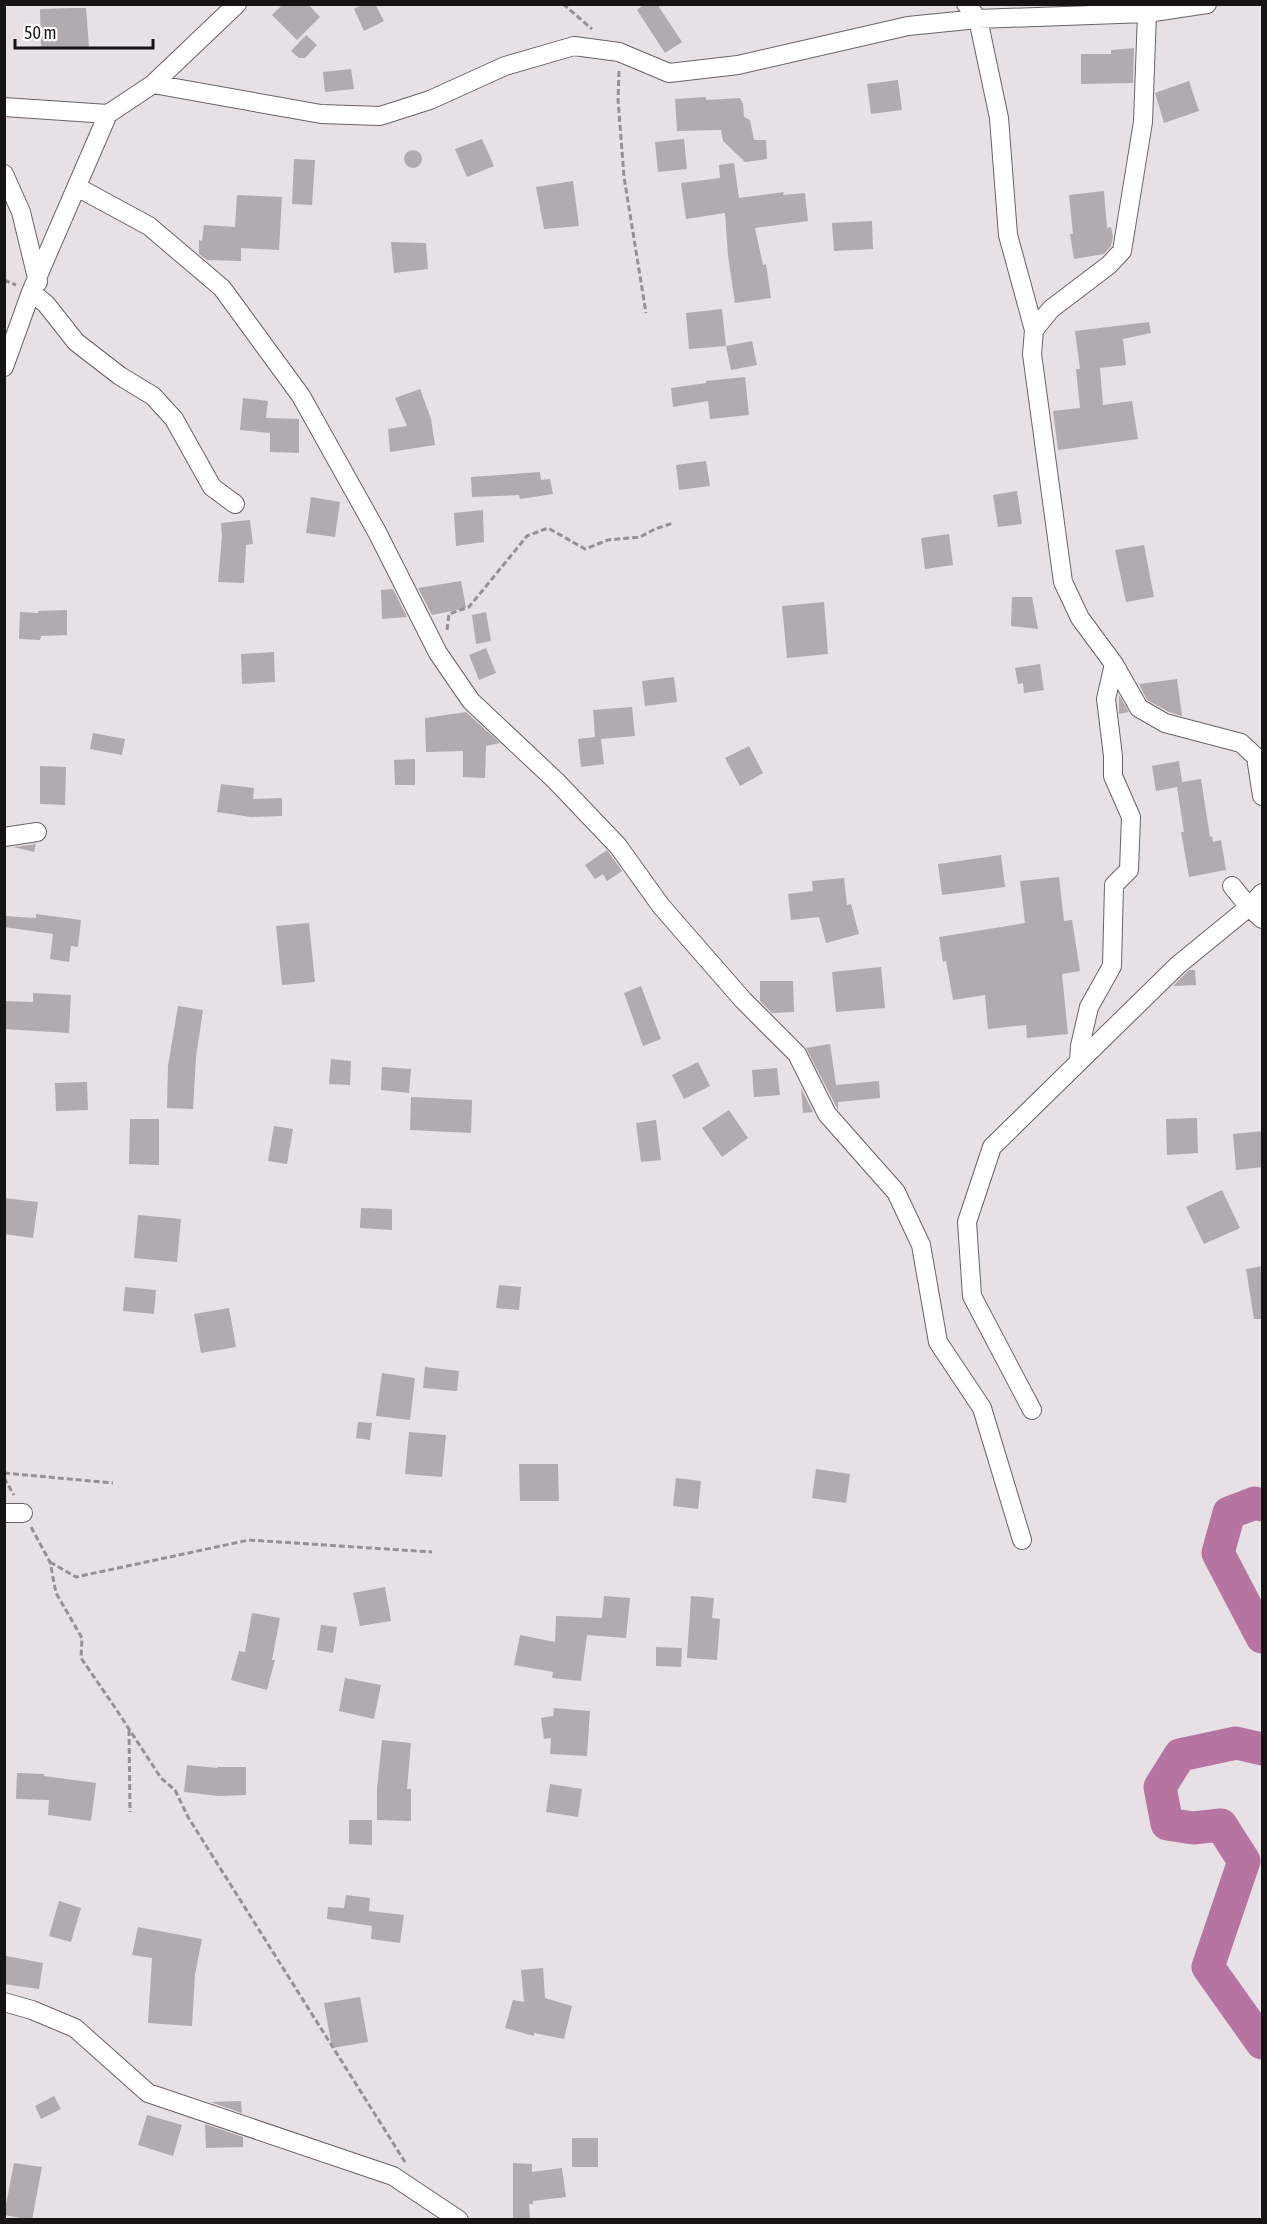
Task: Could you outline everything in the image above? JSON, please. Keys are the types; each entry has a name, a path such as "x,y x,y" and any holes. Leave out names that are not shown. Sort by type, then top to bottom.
{"street":[{"path":"4,367 38,292 77,187 108,114 153,84 237,4"},
{"path":"966,4 978,19 999,118 1008,235 1034,330 1032,354 1063,582 1080,618 1114,664 1139,708 1165,723 1241,743 1256,757 1263,796"},
{"path":"153,84 321,114 380,116 430,100 505,66 574,46 619,52 669,73 738,65 908,26 978,19 1147,13 1205,5"},
{"path":"1034,330 1051,309 1109,265 1122,251 1143,122 1147,13"},
{"path":"4,107 108,114"},
{"path":"4,174 21,212 38,292 76,342 120,376 153,396 174,419 212,487 235,504"},
{"path":"77,187 149,226 222,288 301,396 378,532 438,653 471,700 556,781 618,846 661,906 743,1000 796,1054 827,1114 896,1192 921,1245 938,1342 982,1408 1022,1540"},
{"path":"1079,1062 1080,1046 1089,1007 1112,966 1114,885 1129,870 1131,817 1113,776 1113,756 1106,699 1114,664"},
{"path":"4,837 37,832"},
{"path":"1232,886 1256,913"},
{"path":"1032,1410 972,1296 967,1222 992,1148 1178,965 1256,913 1263,893"},
{"path":"4,1513 23,1513"},
{"path":"4,2002 32,2010 75,2028 148,2093 393,2176 459,2220"}],"path":[{"path":"563,4 595,32"},
{"path":"619,52 618,99 624,177 646,313"},
{"path":"438,653 446,634 449,614 469,607 527,536 548,528 585,549 608,540 640,537 673,523"},
{"path":"4,1473 113,1483"},
{"path":"410,2169 188,1817 175,1790 160,1778 81,1658 82,1638 56,1593 50,1563 76,1577 249,1540 432,1552"},
{"path":"129,1728 130,1812"}],"building":[{"path":"283,4 308,4 320,17 297,40 272,15"},
{"path":"363,4 375,4 384,21 364,31 354,9"},
{"path":"644,4 657,4 682,42 665,53 637,10"},
{"path":"86,8 89,47 41,48 40,9"},
{"path":"306,35 317,45 305,58 299,58 291,51"},
{"path":"1134,48 1133,83 1081,84 1081,54 1111,54 1111,50"},
{"path":"351,69 354,89 325,92 323,72"},
{"path":"898,80 902,110 871,114 867,84"},
{"path":"1189,81 1199,111 1164,123 1155,93"},
{"path":"706,97 706,100 740,98 744,117 750,120 754,140 766,140 767,159 745,162 723,141 721,130 677,131 675,99"},
{"path":"482,139 494,166 467,177 455,149"},
{"path":"684,139 687,169 658,172 655,142"},
{"path":"413,150 419,153 422,159 419,165 413,168 407,165 404,159 407,153"},
{"path":"294,159 315,160 312,205 292,204"},
{"path":"734,163 739,198 784,192 783,195 805,193 808,221 755,228 763,265 766,264 771,298 735,303 725,213 686,219 681,183 720,178 719,165"},
{"path":"573,181 579,226 544,229 536,187"},
{"path":"1104,191 1107,228 1111,227 1113,237 1111,246 1104,254 1074,259 1070,234 1073,234 1069,195"},
{"path":"237,195 282,197 279,250 241,248 241,261 207,260 199,254 199,240 202,241 204,225 235,227"},
{"path":"872,221 873,249 834,251 832,223"},
{"path":"391,242 426,243 428,269 394,273"},
{"path":"722,309 726,346 689,349 686,313"},
{"path":"1149,322 1151,333 1123,339 1126,365 1100,368 1103,405 1132,401 1138,439 1058,450 1053,411 1080,408 1076,369 1080,369 1075,331"},
{"path":"752,341 757,365 731,370 726,346"},
{"path":"745,377 749,415 710,419 708,401 673,407 671,388"},
{"path":"420,389 431,419 435,445 390,452 388,429 407,426 395,398"},
{"path":"243,398 268,401 266,418 299,419 299,453 270,452 270,433 240,430"},
{"path":"706,461 710,486 679,490 676,465"},
{"path":"540,472 541,480 550,479 553,494 520,499 519,495 472,497 471,477"},
{"path":"1017,491 1022,524 998,527 993,495"},
{"path":"311,497 340,502 335,537 306,533"},
{"path":"483,510 484,542 456,546 454,513"},
{"path":"250,520 253,544 246,545 244,583 218,582 221,523"},
{"path":"949,534 953,565 925,569 921,538"},
{"path":"1144,545 1154,597 1126,602 1115,550"},
{"path":"461,581 466,608 432,615 418,588"},
{"path":"393,589 407,617 382,619 381,590"},
{"path":"1012,597 1032,597 1038,629 1011,626"},
{"path":"824,602 828,654 787,658 782,606"},
{"path":"67,610 67,635 41,636 40,640 19,639 20,612"},
{"path":"486,612 491,641 476,644 472,615"},
{"path":"486,648 496,673 479,680 469,655"},
{"path":"274,652 275,682 242,684 241,654"},
{"path":"1040,664 1044,690 1024,693 1023,683 1018,684 1015,668"},
{"path":"674,677 677,702 645,706 642,681"},
{"path":"1177,679 1182,716 1147,700 1139,684"},
{"path":"1119,695 1129,712 1119,714"},
{"path":"632,707 635,736 601,739 604,764 581,767 578,739 595,737 593,710"},
{"path":"466,712 500,743 486,746 485,778 463,777 463,751 426,752 425,718"},
{"path":"93,733 125,739 122,755 90,749"},
{"path":"749,746 763,773 740,786 725,758"},
{"path":"415,759 415,785 395,785 394,760"},
{"path":"1179,761 1182,782 1201,779 1210,837 1212,836 1213,842 1221,840 1226,870 1189,877 1181,832 1184,832 1177,787 1156,791 1152,766"},
{"path":"40,766 66,767 65,805 40,804"},
{"path":"221,784 254,788 253,799 282,798 282,816 251,817 217,812"},
{"path":"36,844 34,852 13,847"},
{"path":"607,850 622,871 607,881 603,874 595,879 585,865"},
{"path":"1001,855 1005,887 942,895 938,864"},
{"path":"1059,877 1064,921 1072,920 1080,971 1062,974 1068,1034 1027,1038 1026,1025 988,1029 985,995 953,1000 939,937 1025,923 1020,881"},
{"path":"844,878 847,905 851,904 859,934 826,943 819,917 791,920 788,894 813,891 812,881"},
{"path":"36,914 81,920 78,947 71,946 69,962 50,959 53,934 4,927 4,916 36,918"},
{"path":"309,923 315,982 282,985 276,926"},
{"path":"881,967 885,1008 836,1012 832,972"},
{"path":"1189,970 1195,970 1196,985 1173,986"},
{"path":"760,981 793,981 794,1012 772,1013 760,1001"},
{"path":"641,986 661,1039 643,1046 624,993"},
{"path":"33,993 71,995 69,1033 4,1029 4,1001 33,1002"},
{"path":"178,1006 203,1010 196,1057 193,1109 167,1108 168,1066"},
{"path":"830,1044 836,1085 879,1081 880,1098 838,1102 838,1110 806,1048"},
{"path":"331,1059 351,1061 350,1085 329,1084"},
{"path":"698,1062 710,1086 684,1099 672,1075"},
{"path":"382,1067 411,1069 409,1093 381,1090"},
{"path":"777,1068 780,1095 754,1097 752,1070"},
{"path":"87,1082 88,1110 56,1111 55,1083"},
{"path":"801,1088 813,1112 803,1113"},
{"path":"411,1097 472,1100 471,1133 410,1130"},
{"path":"729,1110 748,1138 722,1157 702,1128"},
{"path":"1197,1118 1198,1153 1167,1155 1166,1119"},
{"path":"130,1119 159,1119 159,1165 129,1164"},
{"path":"656,1120 661,1160 641,1162 636,1123"},
{"path":"274,1126 293,1129 287,1164 268,1161"},
{"path":"1263,1131 1263,1167 1236,1170 1233,1134"},
{"path":"1222,1190 1240,1228 1204,1244 1186,1207"},
{"path":"4,1198 38,1202 33,1238 4,1234"},
{"path":"361,1208 392,1209 392,1230 360,1228"},
{"path":"138,1215 181,1219 177,1262 134,1258"},
{"path":"1263,1266 1263,1319 1254,1319 1246,1269"},
{"path":"499,1285 521,1287 519,1310 496,1308"},
{"path":"125,1287 156,1290 154,1314 123,1311"},
{"path":"229,1308 236,1347 201,1353 194,1314"},
{"path":"425,1367 459,1371 457,1391 423,1388"},
{"path":"382,1373 415,1378 410,1420 376,1416"},
{"path":"358,1422 372,1423 370,1440 356,1438"},
{"path":"409,1432 446,1435 442,1477 405,1474"},
{"path":"519,1464 558,1464 559,1501 520,1501"},
{"path":"816,1469 850,1474 846,1503 812,1498"},
{"path":"676,1478 701,1481 698,1509 673,1506"},
{"path":"385,1587 391,1621 360,1626 353,1593"},
{"path":"604,1596 630,1598 626,1638 587,1635 581,1681 552,1678 553,1672 514,1665 520,1635 555,1642 556,1616 602,1618"},
{"path":"691,1596 714,1598 712,1618 720,1619 717,1660 687,1658"},
{"path":"252,1613 280,1618 272,1660 275,1660 267,1690 231,1680 239,1651 245,1652"},
{"path":"321,1625 337,1627 333,1653 317,1650"},
{"path":"656,1647 682,1648 681,1667 656,1666"},
{"path":"345,1678 381,1685 374,1719 339,1711"},
{"path":"554,1708 590,1711 587,1756 550,1754 551,1738 544,1739 541,1718 553,1716"},
{"path":"382,1740 411,1743 407,1789 411,1789 411,1821 377,1820 377,1789"},
{"path":"187,1765 217,1768 246,1767 246,1795 218,1796 184,1792"},
{"path":"17,1773 44,1774 44,1776 96,1783 91,1821 48,1815 49,1800 16,1799"},
{"path":"550,1784 582,1789 578,1817 546,1812"},
{"path":"349,1820 372,1820 372,1845 349,1844"},
{"path":"346,1895 370,1898 369,1911 404,1915 400,1943 371,1939 372,1926 327,1919 328,1907 344,1908"},
{"path":"59,1901 81,1908 71,1942 49,1936"},
{"path":"138,1927 202,1939 195,1975 192,2026 148,2023 152,1958 132,1955"},
{"path":"6,1956 43,1963 39,1989 4,1984"},
{"path":"543,1968 545,1998 572,2006 564,2039 534,2033 534,2036 505,2028 513,2000 524,2002 521,1970"},
{"path":"360,1997 368,2042 332,2048 324,2003"},
{"path":"54,2096 61,2109 41,2119 35,2106"},
{"path":"241,2101 242,2113 210,2102"},
{"path":"147,2115 182,2125 173,2156 138,2145"},
{"path":"205,2124 243,2137 243,2147 206,2148"},
{"path":"572,2138 598,2138 598,2167 572,2167"},
{"path":"14,2163 42,2167 32,2220 4,2215"},
{"path":"513,2163 532,2164 532,2172 562,2168 566,2197 533,2201 533,2204 529,2204 530,2220 513,2220"}],"waterway":[{"path":"1262,1505 1255,1503 1229,1513 1218,1553 1262,1637"},
{"path":"1262,1749 1236,1743 1180,1755 1160,1787 1167,1824 1193,1828 1221,1825 1244,1861 1208,1967 1262,2043"}]}
